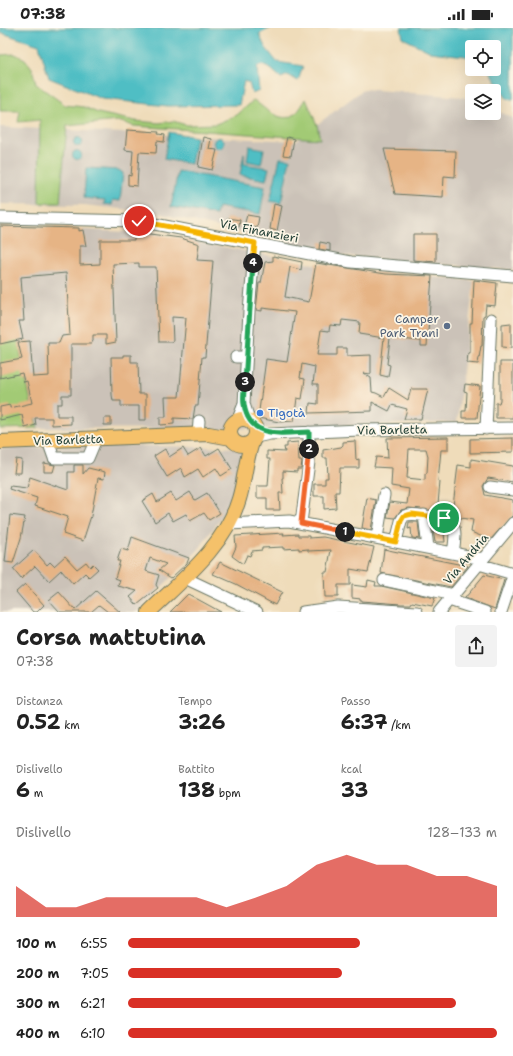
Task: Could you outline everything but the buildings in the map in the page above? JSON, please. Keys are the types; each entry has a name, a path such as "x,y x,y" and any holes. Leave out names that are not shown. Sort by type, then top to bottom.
{"main road":[{"name":"Via Barletta","path":"0,442 96,439 202,430 245,434"},
{"path":"155,610 212,549 228,524 239,500 245,434"}],"street":[{"name":"Via Finanzieri","path":"0,218 139,221 351,262 513,276"},
{"path":"245,434 241,357 248,264 255,243"},
{"path":"486,429 491,319"},
{"name":"Via Barletta","path":"245,434 513,428"},
{"path":"301,523 308,462 309,432"},
{"path":"490,487 513,490"},
{"path":"377,538 384,495"},
{"path":"396,542 401,521 404,516 412,514 446,519 452,523 455,536 452,553"},
{"path":"424,516 428,548"},
{"path":"228,524 283,521 301,523 452,553 481,561 513,575 501,612"},
{"name":"Via Andria","path":"439,612 513,523"},
{"path":"185,578 257,612"},
{"path":"384,580 452,597 485,612"},
{"path":"303,612 338,607 417,612"}],"shaded area":[{"path":"364,89 462,97 465,98 465,120 501,120 501,113 513,118 513,270 335,255 159,213 84,205 0,204 0,127 295,141"},
{"path":"0,226 151,233 334,268 474,281 457,422 232,429 38,428 31,403 14,321"},
{"path":"107,445 242,448 236,496 199,549 137,612 0,612 0,449"}],"green space":[{"path":"15,54 25,59 32,68 36,84 65,105 84,107 98,113 135,121 159,123 173,121 186,125 216,124 237,115 254,100 279,117 290,117 300,109 306,99 317,125 320,139 134,126 118,121 67,126 60,203 39,203 40,120 18,122 20,111 0,111 0,55"},
{"path":"0,257 31,403 38,428 0,429"}],"water":[{"path":"0,28 271,28 259,34 265,47 277,62 303,66 298,81 288,75 281,78 271,69 262,65 257,67 259,91 252,94 249,83 244,81 239,105 168,106 102,99 49,78 39,45 2,33 0,35"},
{"path":"401,28 513,28 513,100 507,99 501,90 501,84 498,84 492,76 501,76 501,40 465,40 465,56 431,52 403,38"},
{"path":"169,132 196,137 191,164 164,159"},
{"path":"78,137 83,142 78,147 73,142"},
{"path":"217,138 221,138 223,139 223,147 217,148 214,145 214,141"},
{"path":"249,146 264,149 261,164 247,161"},
{"path":"77,150 82,155 77,160 72,155"},
{"path":"244,154 244,164 269,168 266,180 240,175"},
{"path":"280,158 290,159 281,203 270,201"},
{"path":"86,168 119,170 123,173 120,201 113,200 112,205 104,204 105,200 84,198"},
{"path":"178,171 265,187 260,214 218,207 216,215 171,207"}],"place":[{"name":"Camper Park Trani","path":"447,326"},
{"name":"Tigotà","path":"260,413"}],"route":[{"path":"139,221 153,222 255,243 248,311 244,404 249,419 256,428 270,434 309,432 308,462 301,523 396,542 402,518 408,514 444,518"}]}
